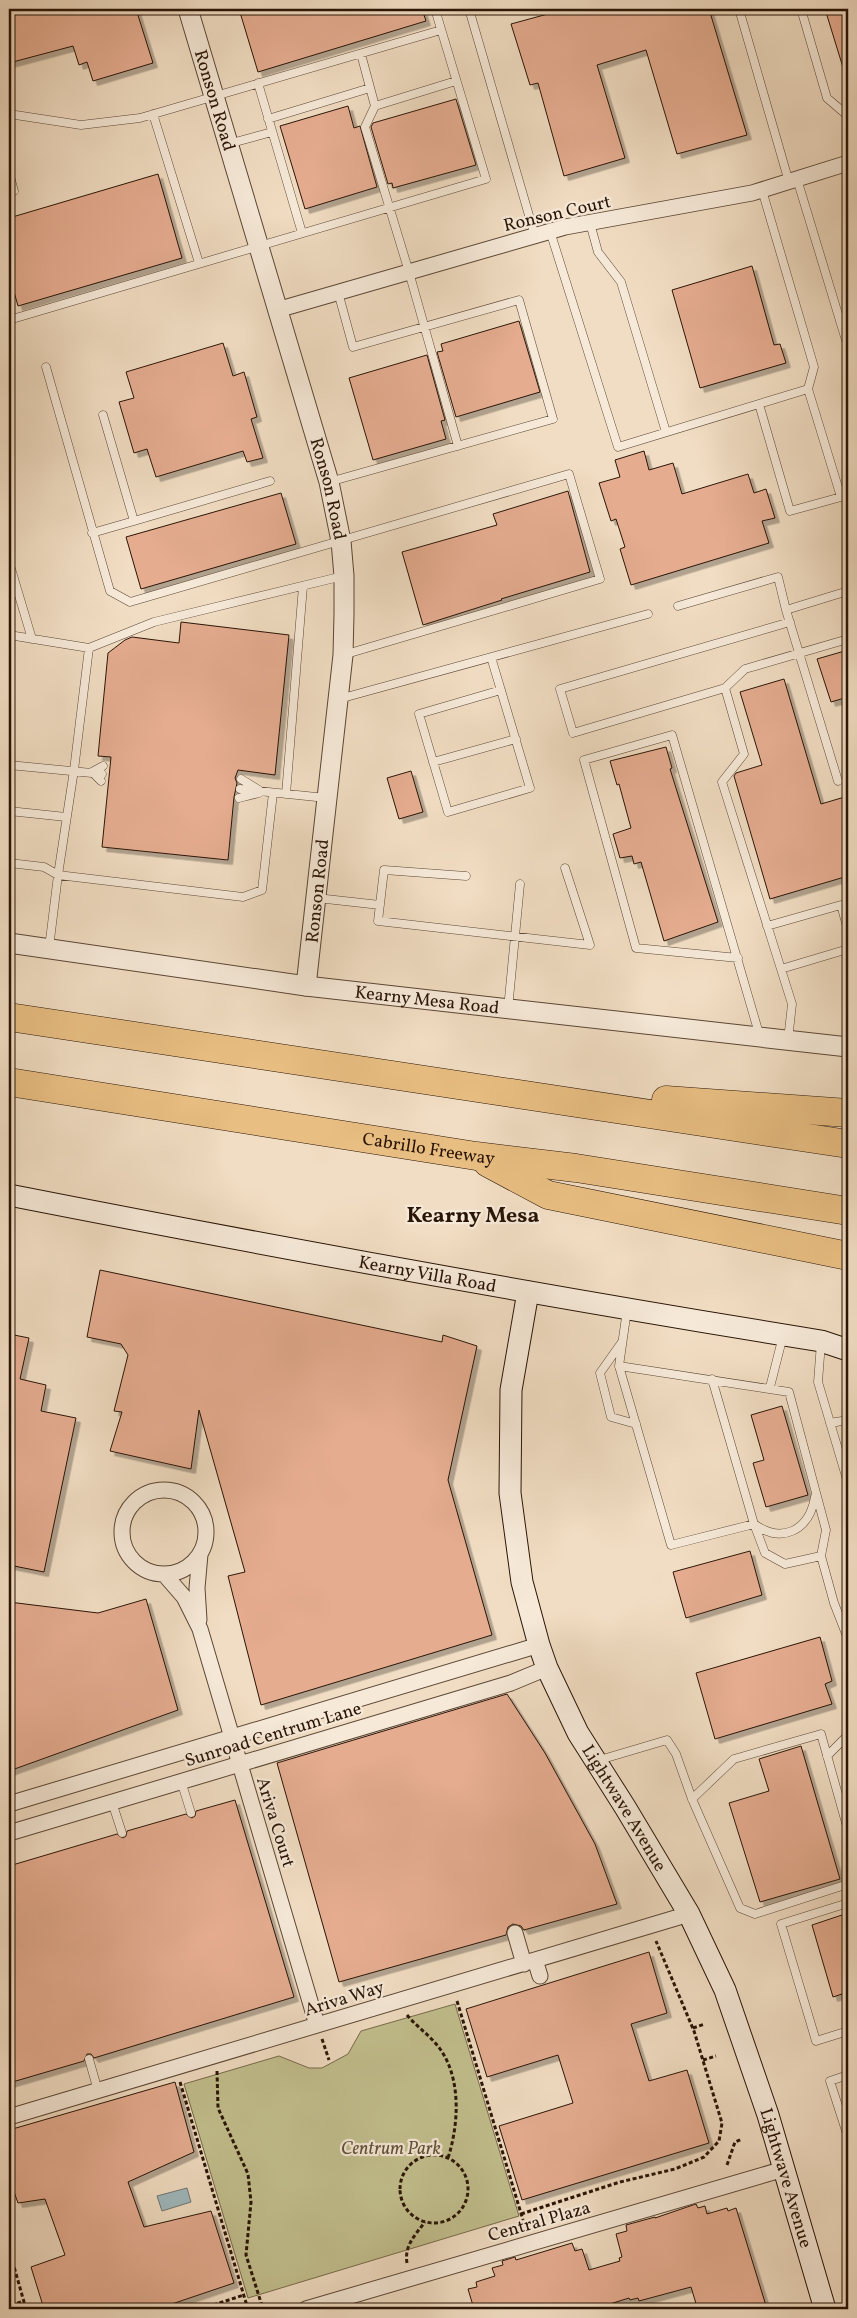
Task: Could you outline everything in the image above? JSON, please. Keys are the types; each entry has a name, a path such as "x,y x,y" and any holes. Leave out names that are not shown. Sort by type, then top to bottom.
{"highway":[{"path":"9,1017 848,1144"},
{"name":"Cabrillo Freeway","path":"9,1082 476,1156 576,1168 848,1211"},
{"path":"448,1084 848,1113"},
{"path":"476,1156 548,1195 848,1256"}],"main road":[{"name":"Kearny Villa Road","path":"9,1195 528,1292 821,1341 848,1350"},
{"name":"Lightwave Avenue","path":"528,1292 511,1390 510,1493 522,1582 539,1645 546,1668 578,1733 689,1914 725,1990 768,2115 825,2309"}],"street":[{"name":"Ronson Road","path":"188,9 329,482 341,541 344,576 343,655 306,986"},
{"name":"Ronson Court","path":"277,310 550,231 762,190 848,163"},
{"name":"Kearny Mesa Road","path":"9,943 306,986 848,1047"},
{"name":"Ariva Court","path":"200,1629 197,1588 200,1554 206,1541 206,1527 202,1513 193,1501 181,1493 167,1490 153,1491 140,1497 130,1507 124,1520 122,1535 126,1549 133,1561 145,1570 164,1574 184,1597 200,1629 317,2025"},
{"path":"164,1574 178,1572 190,1565 200,1554"},
{"name":"Sunroad Centrum Lane","path":"9,1804 539,1645"},
{"name":"Sunroad Centrum Lane","path":"9,1833 510,1683 546,1668"},
{"name":"Ariva Way","path":"9,2117 689,1914"},
{"path":"515,1933 529,1962 540,1976"},
{"name":"Central Plaza","path":"306,2309 784,2169"}],"lane":[{"path":"9,320 258,245 486,180 435,9"},
{"path":"469,9 535,236"},
{"path":"739,9 848,347"},
{"path":"801,9 827,98 848,116"},
{"path":"9,114 82,125 140,118 441,30"},
{"path":"361,54 375,106 365,127 409,272 458,446"},
{"path":"375,106 456,81"},
{"path":"258,83 302,233"},
{"path":"268,119 370,88"},
{"path":"153,114 199,263"},
{"path":"228,144 272,132"},
{"path":"9,173 14,191"},
{"path":"759,404 790,511 841,497 808,389 814,368 762,190"},
{"path":"590,222 598,252 621,282 666,432"},
{"path":"550,231 618,447 808,389"},
{"path":"329,482 553,418 519,300 353,347 338,292"},
{"path":"46,367 110,591 130,602 569,474 600,579 343,655"},
{"path":"103,415 134,521"},
{"path":"92,533 270,481"},
{"path":"9,562 32,639"},
{"path":"9,635 89,648 154,622 344,576"},
{"path":"678,606 778,577 786,610 838,781"},
{"path":"286,794 304,586"},
{"path":"786,610 848,591"},
{"path":"337,700 648,614"},
{"path":"790,622 560,689 573,733 725,688 745,669 848,638"},
{"path":"48,949 74,770 89,648"},
{"path":"491,657 516,739 530,788 448,812 419,714 501,690"},
{"path":"725,688 744,754 722,782 792,1004 788,1040"},
{"path":"738,958 636,948 584,760 672,735 738,958 760,1037"},
{"path":"433,762 516,739"},
{"path":"9,765 102,774 92,772"},
{"path":"241,779 263,792"},
{"path":"240,789 326,798"},
{"path":"239,798 263,792"},
{"path":"9,862 44,867 58,875 243,898 262,890 273,793"},
{"path":"9,811 66,817"},
{"path":"466,876 384,870 378,921 590,945 565,868"},
{"path":"508,1008 520,884"},
{"path":"316,898 380,905"},
{"path":"767,926 841,905 848,930"},
{"path":"781,969 848,949"},
{"path":"627,1309 619,1366 671,1544 754,1524"},
{"path":"770,1388 784,1335"},
{"path":"623,1340 600,1373 612,1417 636,1424"},
{"path":"821,1341 818,1382 848,1483"},
{"path":"619,1366 789,1392 826,1530 821,1556 834,1603 848,1639"},
{"path":"712,1379 754,1524 765,1553 785,1564 821,1556"},
{"path":"830,1423 848,1420"},
{"path":"754,1524 763,1531 774,1534 786,1534 796,1529 811,1513 815,1494"},
{"path":"692,1799 734,1759 821,1734 848,1830"},
{"path":"827,1756 848,1735"},
{"path":"595,1761 667,1740 676,1754 692,1799 740,1908 755,1914 848,1884"},
{"path":"181,1781 191,1813"},
{"path":"112,1802 122,1833"},
{"path":"848,1904 781,1924 816,2041 848,2031"},
{"path":"89,2059 98,2091"},
{"path":"848,2075 830,2081 848,2137"}],"path":[{"path":"520,2214 620,2182 676,2169 704,2157 719,2140 722,2123 693,2028 651,1926"},
{"path":"403,2000 408,2015 438,2046 450,2068 456,2096 456,2127 448,2158"},
{"path":"457,2001 523,2220"},
{"path":"693,2028 705,2024"},
{"path":"216,2056 218,2108 248,2174 251,2202 246,2255 263,2309"},
{"path":"703,2060 716,2056"},
{"path":"180,2082 248,2306"},
{"path":"727,2165 734,2142 742,2139"},
{"path":"428,2155 440,2155 460,2166 466,2176 467,2198 456,2216 446,2221 425,2222 407,2210 402,2200 400,2188 402,2177 408,2166 417,2159 428,2155"},
{"path":"409,2279 406,2254 410,2242 425,2222"},
{"path":"9,2249 26,2309"},
{"path":"201,2309 244,2295"},
{"path":"11,2304 24,2301"},
{"path":"218,2304 220,2309"}],"green space":[{"name":"Centrum Park","path":"455,2004 519,2216 248,2298 184,2084 279,2056 309,2068 322,2068 348,2054 361,2031"}],"water":[{"path":"187,2188 191,2202 162,2211 157,2196"}],"building":[{"path":"9,9 136,9 153,63 93,81 87,62 79,65 73,46 9,63"},
{"path":"239,9 422,9 426,21 258,72"},
{"path":"566,9 709,9 747,135 677,154 646,50 597,65 625,158 564,176 538,83 530,85 511,24"},
{"path":"825,9 848,9 848,73 845,74"},
{"path":"456,99 476,165 393,188 392,183 388,184 371,127 373,123"},
{"path":"348,106 354,128 360,126 377,187 305,209 280,126"},
{"path":"158,174 182,258 18,306 9,274 9,218"},
{"path":"752,266 774,345 780,344 786,363 700,388 672,290"},
{"path":"519,321 540,392 456,417 437,352 443,351 441,344"},
{"path":"223,343 233,376 244,372 257,417 251,419 263,458 247,462 243,451 156,477 147,449 134,453 119,402 134,398 126,372"},
{"path":"427,355 445,420 441,421 446,439 373,460 349,378"},
{"path":"644,451 649,470 673,463 682,494 748,474 754,493 766,489 775,518 762,521 769,543 631,585 620,549 625,547 616,519 611,521 599,483 620,477 615,460"},
{"path":"568,491 590,572 423,625 402,552 497,525 493,514"},
{"path":"281,493 296,544 141,589 126,537"},
{"path":"181,622 289,635 275,775 238,770 235,778 237,783 228,860 102,847 111,757 98,756 108,653 132,637 179,643"},
{"path":"848,650 848,697 831,702 817,659"},
{"path":"784,679 821,804 848,796 848,836 843,838 848,856 848,876 770,899 734,776 736,773 762,765 740,692"},
{"path":"666,747 672,768 670,769 718,922 664,941 641,862 634,864 632,856 620,858 613,834 631,828 619,784 617,785 610,761"},
{"path":"411,771 423,812 399,819 387,778"},
{"path":"100,1270 442,1342 443,1335 477,1346 448,1480 492,1635 261,1705 228,1576 245,1572 199,1410 191,1469 110,1451 122,1412 114,1411 128,1355 121,1344 87,1337"},
{"path":"9,1334 29,1338 20,1379 46,1385 41,1411 76,1418 44,1572 9,1565 13,1548 9,1548"},
{"path":"782,1406 808,1495 766,1507 753,1463 764,1460 751,1415"},
{"path":"750,1551 762,1595 686,1618 673,1572"},
{"path":"146,1599 178,1710 9,1771 9,1602 98,1613"},
{"path":"820,1637 832,1681 825,1684 832,1704 715,1739 696,1673"},
{"path":"507,1694 545,1753 595,1844 617,1904 524,1930 521,1926 513,1924 508,1927 506,1935 339,1982 277,1763"},
{"path":"801,1746 840,1879 760,1902 729,1803 769,1791 759,1759"},
{"path":"235,1800 294,1997 94,2058 91,2054 87,2054 84,2061 9,2083 9,1866 117,1834 123,1838 126,1836 127,1831 186,1814 192,1818 195,1816 196,1811"},
{"path":"848,1913 848,1992 833,1997 812,1925"},
{"path":"649,1952 667,2013 631,2024 649,2081 687,2070 709,2143 522,2200 499,2126 573,2103 558,2055 487,2077 466,2009"},
{"path":"175,2082 194,2152 128,2182 144,2227 211,2211 234,2283 157,2309 44,2309 31,2267 65,2255 45,2199 18,2203 9,2178 9,2130"},
{"path":"696,2204 698,2208 705,2206 707,2214 727,2208 728,2211 736,2208 767,2309 700,2309 697,2307 691,2287 639,2301 638,2298 630,2300 629,2298 594,2309 474,2309 468,2289 477,2287 476,2282 495,2276 492,2268 503,2265 502,2261 515,2257 516,2260 572,2243 575,2251 582,2249 589,2270 620,2261 619,2258 622,2257 616,2234 627,2231 626,2225 655,2218"}],"district":[{"name":"Kearny Mesa","path":"473,1214"}]}
